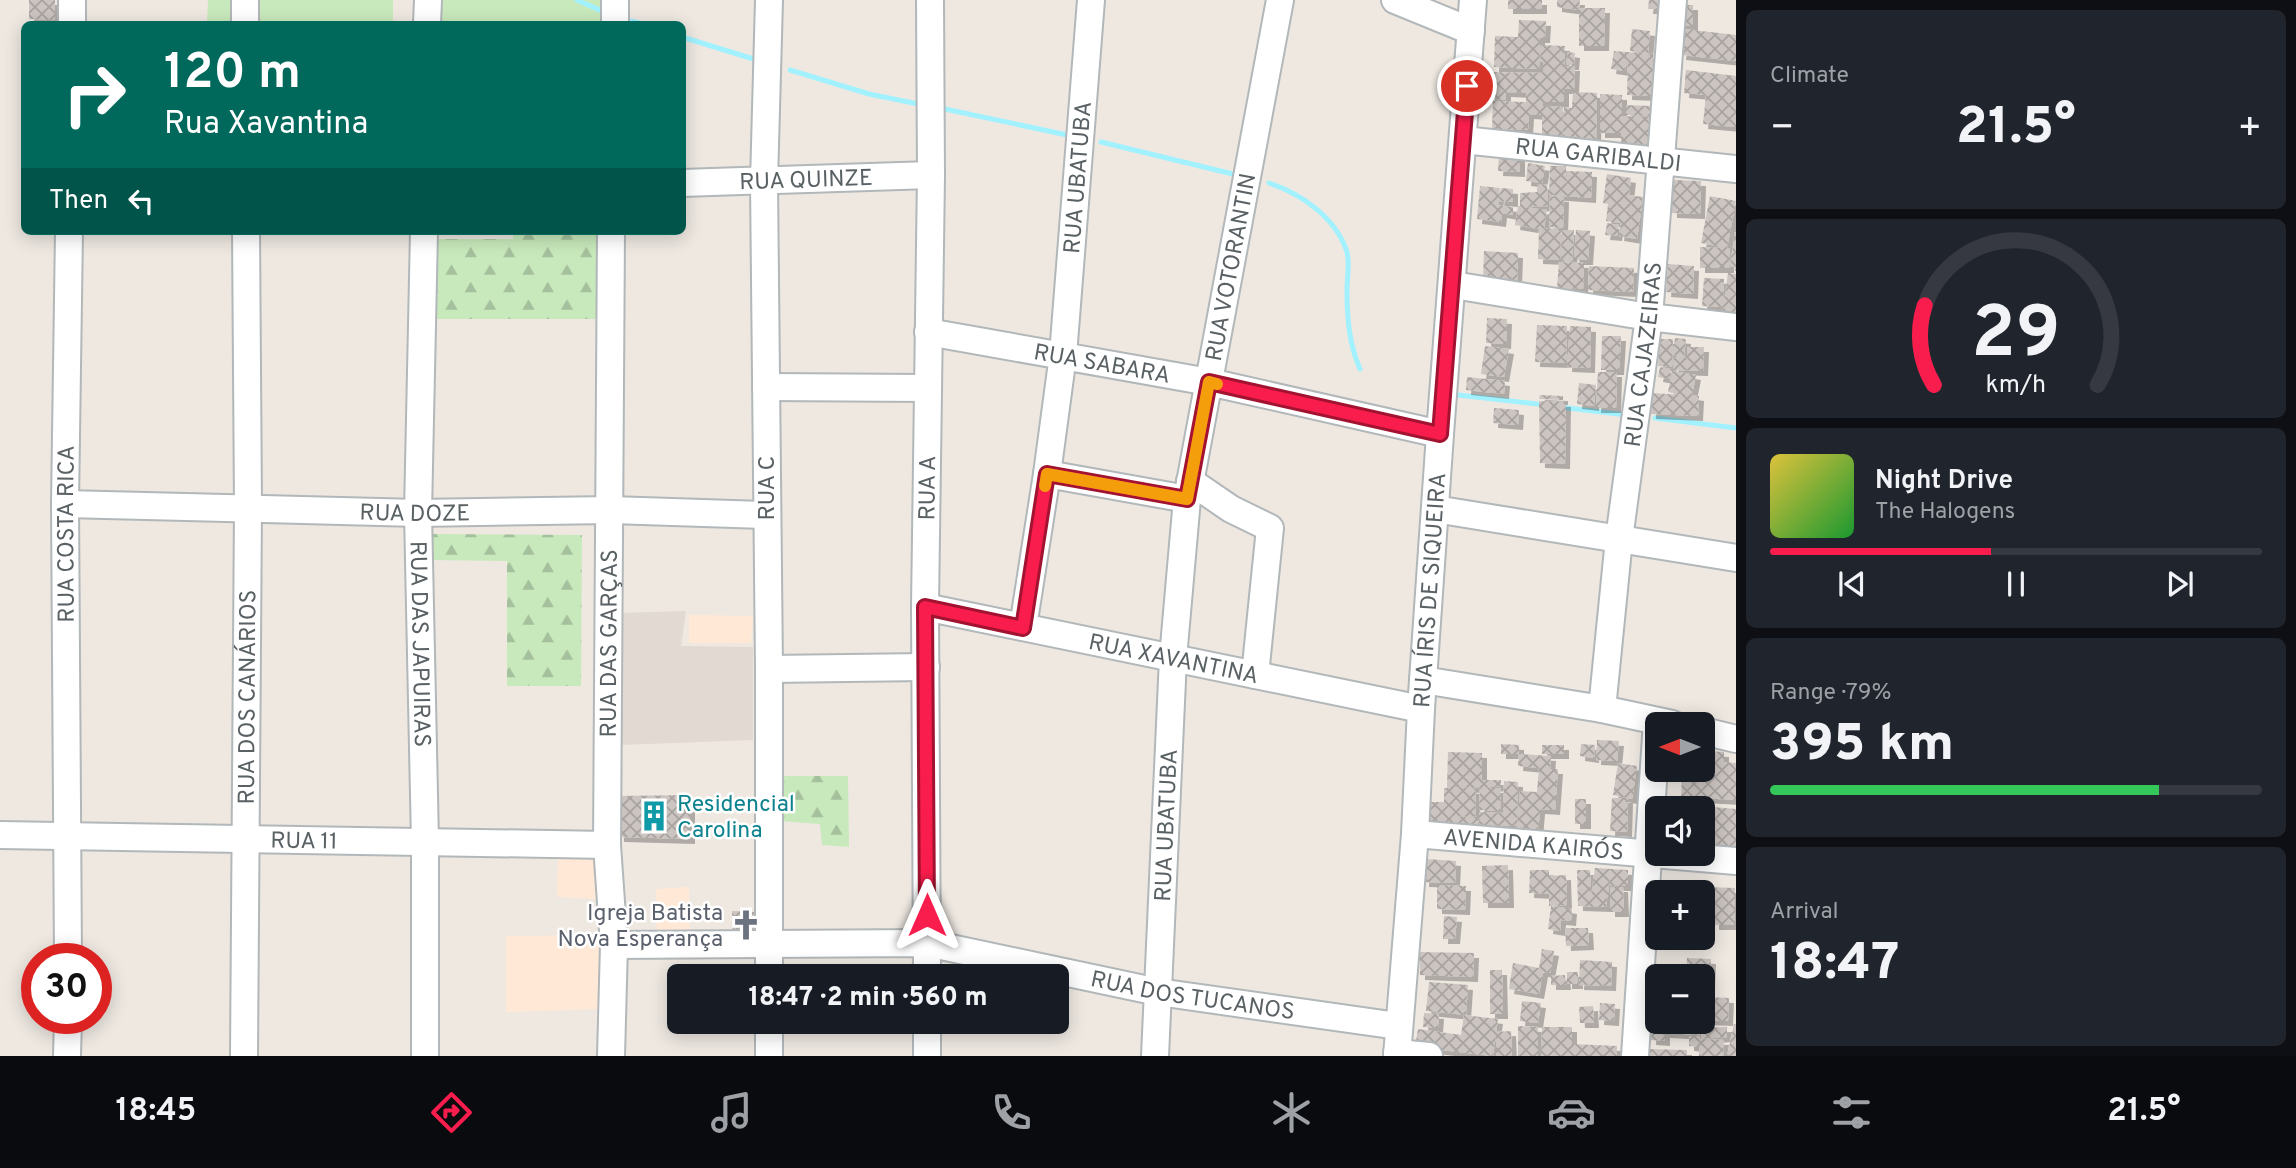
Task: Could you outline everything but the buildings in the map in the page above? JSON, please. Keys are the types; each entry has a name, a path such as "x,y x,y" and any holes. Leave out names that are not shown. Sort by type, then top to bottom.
{"street":[{"path":"72,0 72,21"},
{"path":"245,0 245,21"},
{"path":"427,21 428,0"},
{"path":"615,0 615,21"},
{"name":"RUA C","path":"769,0 764,181 769,669 769,964"},
{"name":"RUA A","path":"927,964 925,607 931,175 930,0"},
{"name":"RUA UBATUBA","path":"1023,628 1063,355 1091,0"},
{"name":"RUA VOTORANTIN","path":"1172,658 1188,490 1280,0"},
{"path":"1395,0 1471,31"},
{"name":"RUA ÍRIS DE SIQUEIRA","path":"1397,1054 1415,834 1440,434 1473,0"},
{"name":"RUA CAJAZEIRAS","path":"1601,709 1619,539 1649,317 1673,0"},
{"name":"RUA GARIBALDI","path":"1463,141 1736,169"},
{"name":"RUA QUINZE","path":"686,183 931,175"},
{"name":"RUA COSTA RICA","path":"68,943 65,504 69,235"},
{"name":"RUA DOS CANÁRIOS","path":"244,1056 248,507 246,235"},
{"name":"RUA DAS JAPUIRAS","path":"424,235 418,513 425,842 425,1056"},
{"name":"RUA DAS GARÇAS","path":"611,235 607,845 614,944 611,1056"},
{"path":"1452,285 1649,317 1736,327"},
{"name":"RUA SABARA","path":"928,332 1209,382 1440,434"},
{"path":"766,387 927,388"},
{"path":"1047,474 1188,490 1270,528 1255,675"},
{"name":"RUA DOZE","path":"65,504 418,513 611,510 766,515"},
{"path":"1435,509 1736,558"},
{"name":"RUA XAVANTINA","path":"925,607 1421,709"},
{"name":"RUA UBATUBA","path":"1155,1056 1172,658"},
{"path":"769,669 926,667"},
{"path":"1423,680 1645,719"},
{"path":"1715,734 1736,738"},
{"name":"AVENIDA KAIRÓS","path":"1415,834 1645,855"},
{"name":"RUA 11","path":"0,835 607,845"},
{"name":"AVENIDA KAIRÓS","path":"1715,860 1736,861"},
{"path":"1635,1056 1647,866"},
{"name":"RUA DOS TUCANOS","path":"614,944 927,943 1158,992 1398,1026"},
{"path":"67,1056 68,1034"},
{"path":"769,1034 769,1056"},
{"path":"927,1034 927,1056"},
{"path":"1397,1054 1429,1056"}],"shaded area":[{"path":"686,611 681,646 753,647 753,740 620,745 621,613"},
{"path":"689,615 753,616 751,643 689,643"},
{"path":"558,857 598,860 599,899 557,897"},
{"path":"689,887 690,939 657,940 656,889"},
{"path":"599,935 604,945 604,999 598,1009 506,1012 506,936"}],"green space":[{"path":"208,0 393,0 393,21 207,21"},
{"path":"431,0 601,0 601,21 431,21"},
{"path":"513,235 598,235 598,319 430,319 430,239 513,239"},
{"path":"429,534 582,535 581,686 507,686 507,561 429,560"},
{"path":"780,776 848,776 849,847 822,845 820,824 779,821"}],"waterway":[{"path":"577,0 604,12"},
{"path":"686,38 760,61"},
{"path":"790,70 869,94 918,104"},
{"path":"945,109 1072,136"},
{"path":"1101,142 1241,176"},
{"path":"1269,183 1294,194 1316,209 1335,228 1342,240 1348,261 1349,331 1360,369"},
{"path":"1458,395 1546,405"},
{"path":"1559,407 1627,415"},
{"path":"1655,418 1736,428"}],"slow traffic":[{"path":"1045,486 1047,474 1187,499 1209,382 1217,384"}],"place":[{"name":"Residencial Carolina","path":"654,816"},
{"name":"Igreja Batista Nova Esperança","path":"746,925"}],"route":[{"path":"927,915 925,607 1023,628 1047,474 1187,499 1209,382 1440,434 1467,86"}]}
